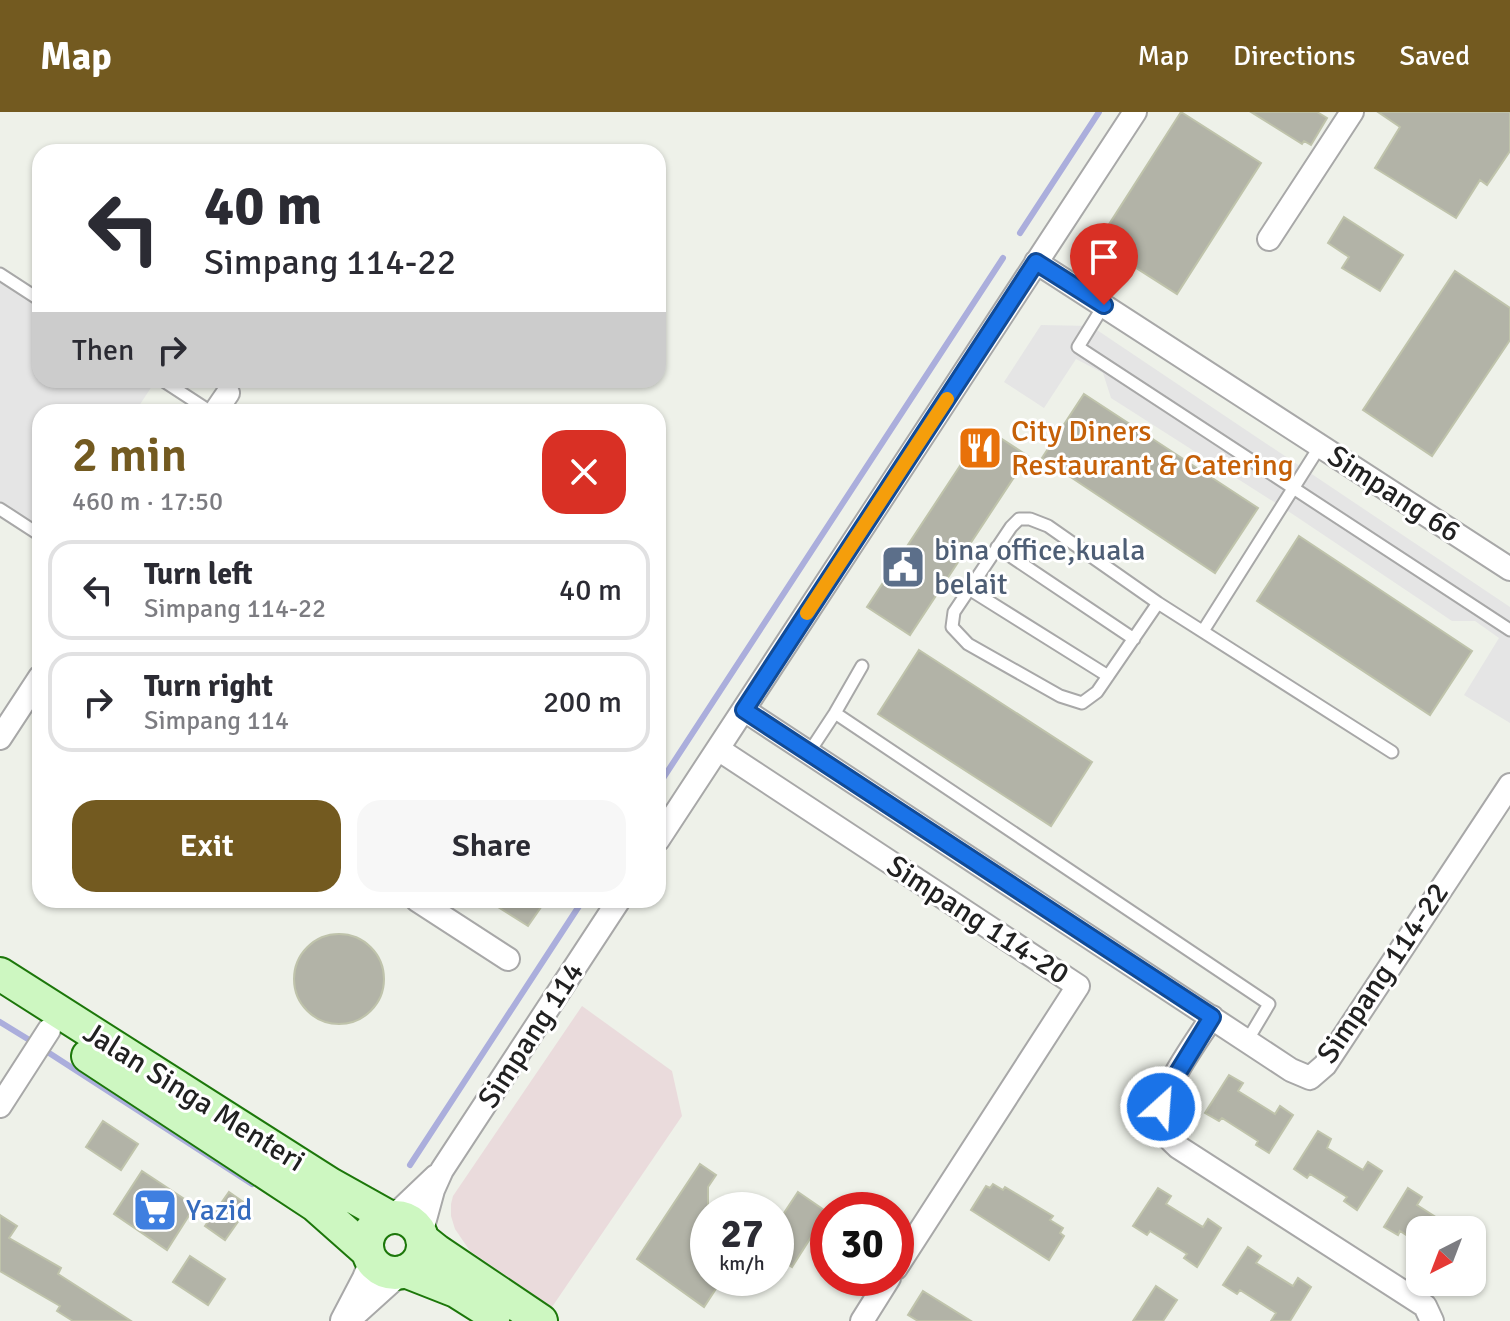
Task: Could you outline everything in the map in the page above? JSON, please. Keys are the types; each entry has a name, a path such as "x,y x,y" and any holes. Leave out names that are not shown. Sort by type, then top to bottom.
{"main road":[{"name":"Jalan Singa Menteri","path":"0,974 330,1184 407,1227 541,1321"},
{"name":"Jalan Singa Menteri","path":"0,999 315,1205 386,1264"},
{"path":"386,1264 415,1265 421,1256 407,1227 378,1221 367,1240 386,1264 456,1291 503,1321"}],"street":[{"path":"666,828 1135,112"},
{"path":"1269,239 1352,112"},
{"name":"Simpang 66","path":"1036,262 1510,569"},
{"path":"219,404 228,393"},
{"path":"0,738 32,695"},
{"name":"Simpang 114-22","path":"744,710 1291,1070 1310,1078 1325,1065 1510,785"},
{"name":"Simpang 114-20","path":"718,749 1078,986 914,1240"},
{"path":"429,908 508,959"},
{"name":"Simpang 114","path":"407,1227 614,908"},
{"path":"1212,1017 1166,1092 1160,1124 1166,1135 1178,1147 1425,1306 1432,1320"},
{"path":"0,1106 49,1030"},
{"path":"341,1321 386,1264"},
{"path":"348,1321 386,1264"},
{"path":"862,1321 878,1296"}],"lane":[{"path":"0,274 32,295"},
{"path":"1104,305 1078,347 1510,630"},
{"path":"175,388 200,404"},
{"path":"1203,631 1320,446"},
{"path":"0,509 32,530"},
{"path":"1158,603 1097,692 1082,703 1060,696 968,644 952,627 954,612 1011,527 1019,519 1030,519 1048,526 1158,603 1392,752"},
{"path":"997,547 1134,639"},
{"path":"969,589 1108,676"},
{"path":"808,754 862,666"},
{"path":"835,713 1269,1004 1247,1041"}],"shaded area":[{"path":"0,274 32,295 32,388 151,388 140,404 32,404 32,530 0,509"},
{"path":"1041,325 1091,326 1510,607 1510,723 1464,695 1499,638 1475,621 1452,621 1111,398 1103,373 1076,359 1044,408 1004,382"},
{"path":"582,1006 672,1071 682,1116 552,1307 470,1251 455,1229 451,1204 453,1196"}],"building":[{"path":"1181,112 1261,163 1177,294 1097,243"},
{"path":"1251,112 1317,112 1327,118 1311,145 1304,141 1302,144"},
{"path":"1378,112 1510,112 1510,151 1487,185 1480,180 1456,218 1375,168 1400,127"},
{"path":"1344,217 1403,255 1380,291 1342,268 1349,257 1328,243"},
{"path":"1455,271 1510,308 1510,340 1432,456 1363,410"},
{"path":"1084,394 1258,508 1215,573 1042,458"},
{"path":"985,428 1028,456 910,635 867,607"},
{"path":"1299,536 1472,651 1430,715 1257,601"},
{"path":"919,650 1092,762 1051,826 878,714"},
{"path":"500,908 540,908 528,926"},
{"path":"330,934 348,934 364,941 377,954 384,970 384,988 377,1004 364,1017 348,1024 330,1024 314,1017 301,1004 294,988 294,970 301,954 314,941"},
{"path":"1229,1075 1243,1083 1238,1091 1275,1114 1280,1106 1293,1115 1269,1153 1256,1145 1258,1141 1222,1118 1219,1121 1205,1113"},
{"path":"103,1121 138,1144 121,1170 86,1147"},
{"path":"1318,1131 1331,1139 1327,1148 1363,1170 1368,1162 1382,1171 1357,1210 1344,1201 1347,1197 1310,1174 1307,1178 1294,1169"},
{"path":"700,1164 716,1175 708,1192 690,1192 690,1296 711,1296 704,1307 637,1259"},
{"name":"Yazid","path":"142,1171 195,1206 167,1250 114,1214"},
{"path":"993,1184 1003,1190 1005,1187 1053,1216 1050,1220 1063,1228 1060,1233 1064,1236 1049,1260 971,1210 986,1186 990,1188"},
{"path":"1158,1188 1171,1196 1166,1204 1203,1227 1208,1219 1221,1228 1197,1267 1184,1258 1187,1254 1150,1231 1147,1235 1133,1226"},
{"path":"1408,1188 1422,1197 1417,1205 1434,1216 1406,1216 1406,1235 1400,1231 1398,1235 1384,1227"},
{"path":"229,1192 249,1206 225,1240 205,1226"},
{"path":"798,1192 810,1200 810,1239 794,1264 794,1198"},
{"path":"0,1215 17,1226 9,1238 61,1268 58,1274 131,1321 73,1321 57,1311 60,1306 0,1271"},
{"path":"1248,1247 1261,1256 1256,1263 1293,1286 1298,1278 1311,1287 1290,1321 1271,1321 1276,1313 1240,1290 1237,1294 1223,1285"},
{"path":"190,1256 225,1279 208,1305 173,1282"},
{"path":"1156,1286 1177,1300 1163,1321 1133,1321"},
{"path":"923,1291 971,1321 918,1321 908,1315"}],"waterway":[{"path":"1020,233 1099,112"},
{"path":"666,774 1003,258"},
{"path":"410,1165 578,908"},
{"path":"0,1022 31,1041"},
{"path":"46,1051 252,1184"}],"slow traffic":[{"path":"807,613 947,399"}],"place":[{"name":"City Diners Restaurant & Catering","path":"980,448"},
{"name":"bina office,kuala belait","path":"903,567"},
{"name":"Yazid","path":"155,1210"}],"route":[{"path":"1104,305 1036,262 744,710 1212,1017 1166,1092 1161,1107"}]}
